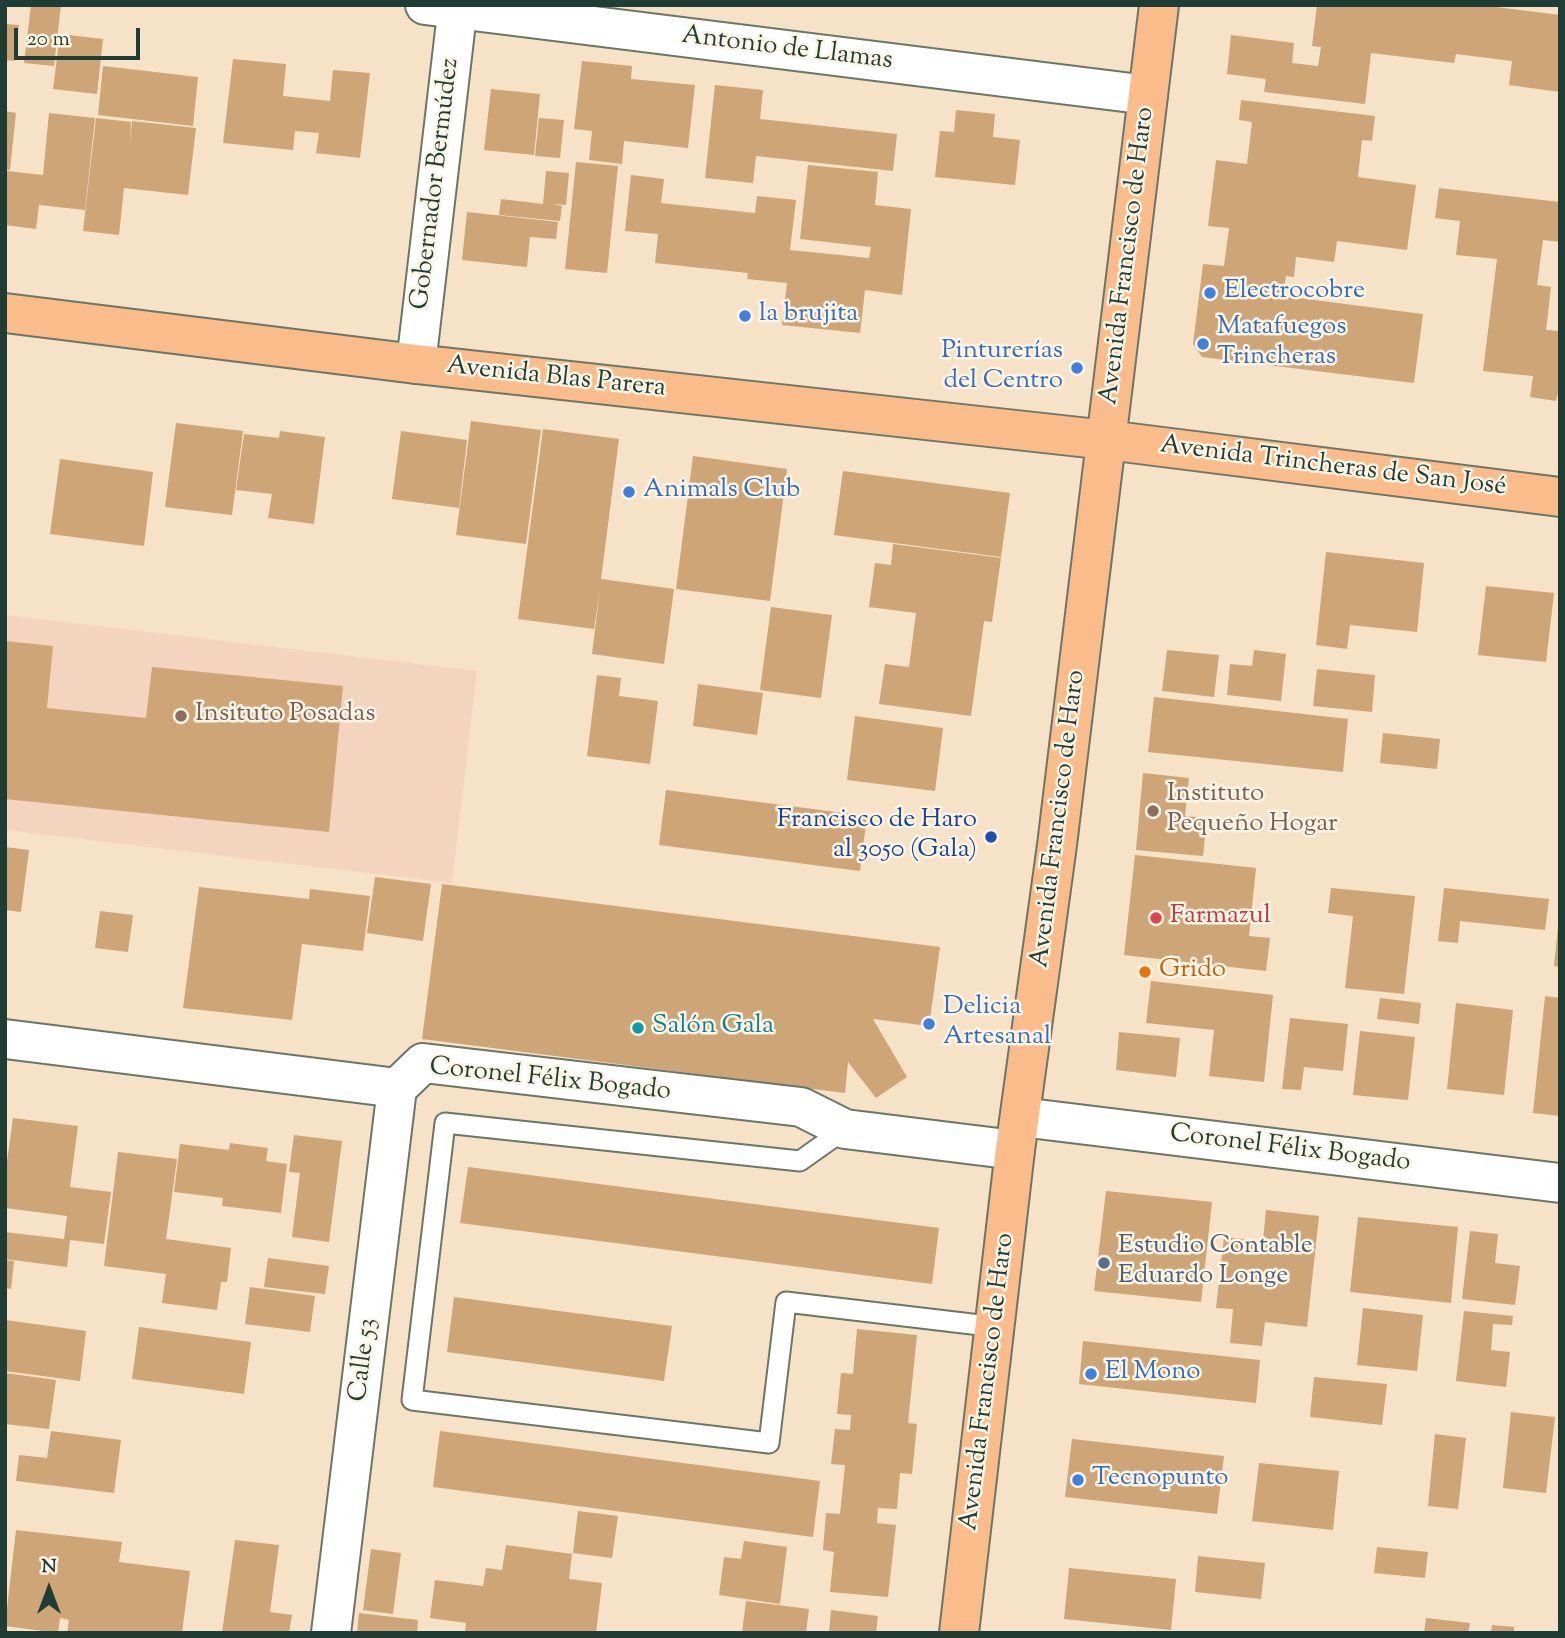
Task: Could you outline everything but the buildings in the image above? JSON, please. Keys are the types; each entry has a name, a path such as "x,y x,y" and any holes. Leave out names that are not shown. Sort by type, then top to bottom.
{"main road":[{"name":"Avenida Francisco de Haro","path":"959,1633 1018,1134 1107,440 1159,5"},
{"name":"Avenida Blas Parera","path":"5,313 416,364 1107,440"},
{"name":"Avenida Trincheras de San José","path":"1107,440 1560,497"}],"street":[{"name":"Antonio de Llamas","path":"447,7 1148,95"},
{"name":"Gobernador Bermúdez","path":"416,364 447,7"},
{"name":"Coronel Félix Bogado","path":"5,1038 397,1088 423,1063 801,1107 845,1129 1018,1134 1560,1183"},
{"name":"Calle 53","path":"331,1633 397,1088"}],"lane":[{"path":"845,1129 800,1161 445,1124 412,1400 769,1443 786,1302 997,1327"}],"shaded area":[{"path":"5,615 477,671 452,883 5,830"}],"place":[{"name":"Electrocobre","path":"1210,293"},
{"name":"la brujita","path":"745,316"},
{"name":"Matafuegos Trincheras","path":"1203,344"},
{"name":"Pinturerías del Centro","path":"1077,368"},
{"name":"Animals Club","path":"629,492"},
{"name":"Insituto Posadas","path":"181,716"},
{"name":"Instituto Pequeño Hogar","path":"1153,811"},
{"name":"Francisco de Haro al 3050 (Gala)","path":"991,837"},
{"name":"Farmazul","path":"1156,918"},
{"name":"Grido","path":"1145,972"},
{"name":"Delicia Artesanal","path":"929,1024"},
{"name":"Salón Gala","path":"638,1028"},
{"name":"Estudio Contable Eduardo Longe","path":"1104,1263"},
{"name":"El Mono","path":"1091,1374"},
{"name":"Tecnopunto","path":"1078,1480"}]}
